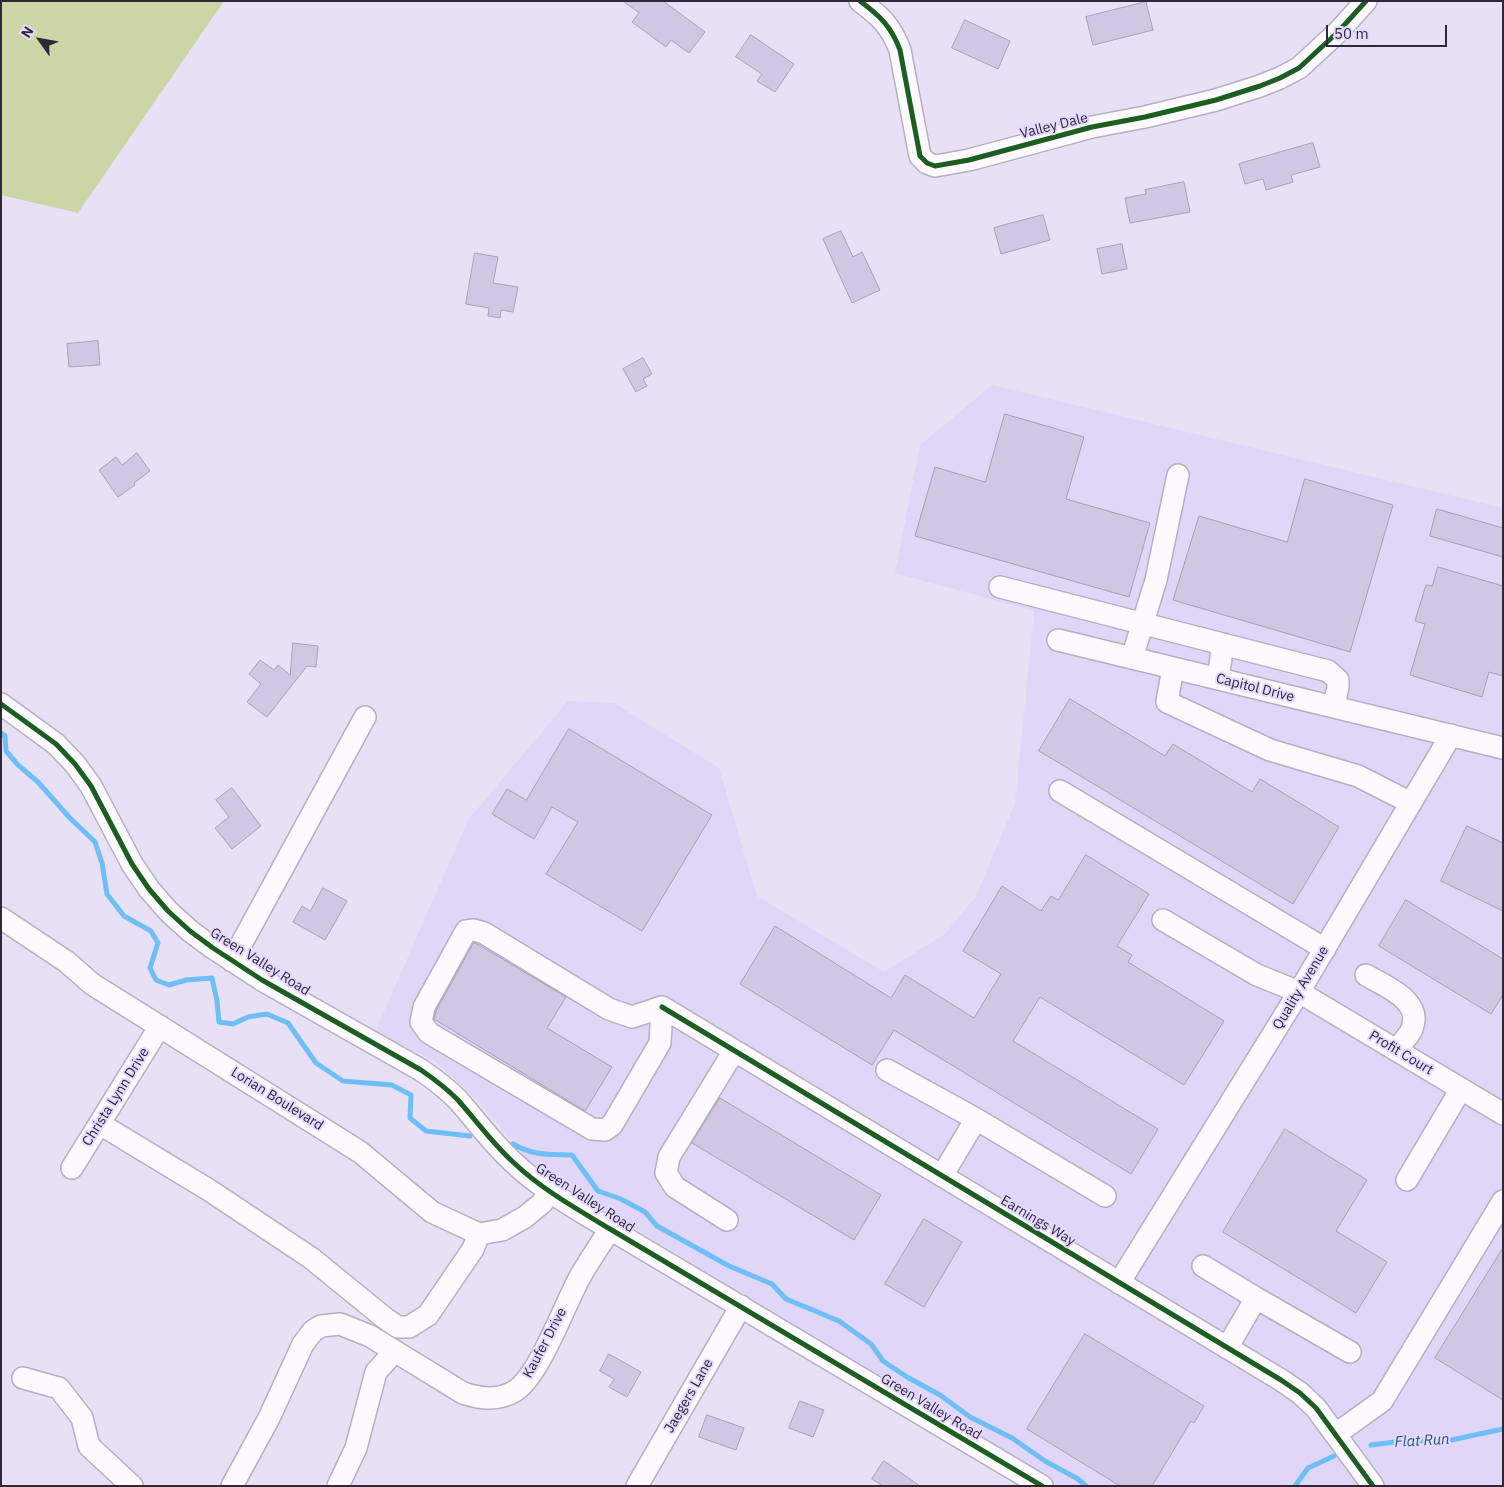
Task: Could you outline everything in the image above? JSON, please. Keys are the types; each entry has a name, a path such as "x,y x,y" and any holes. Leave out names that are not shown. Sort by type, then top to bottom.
{"street":[{"name":"Valley Dale","path":"860,1 886,22 894,36 900,50 920,156 927,163 935,166 968,160 1092,127 1145,117 1216,100 1280,78 1299,68 1338,32 1366,1"},
{"path":"1132,658 1156,580 1178,475"},
{"path":"1000,587 1328,671 1338,680 1334,707"},
{"name":"Capitol Drive","path":"1058,640 1451,735"},
{"path":"1218,679 1223,644"},
{"path":"1173,668 1167,702 1270,750 1358,776 1411,803"},
{"name":"Green Valley Road","path":"1,704 56,744 75,764 91,786 132,864 149,889 168,911 190,931 262,980 421,1070 456,1099 497,1147 522,1171 550,1192 1042,1486"},
{"path":"232,961 365,717"},
{"path":"1451,735 1503,748"},
{"name":"Quality Avenue","path":"1119,1283 1299,992 1451,735"},
{"path":"1060,791 1324,949"},
{"name":"Lorian Boulevard","path":"1,918 67,962 92,984 360,1152 432,1212 479,1234"},
{"name":"Profit Court","path":"1163,920 1258,975 1299,992 1503,1114"},
{"path":"474,930 484,933 618,1013 632,1017 662,1007 660,1043 612,1125 605,1130 592,1129 574,1119 429,1033 421,1022 424,1007 466,931 474,930"},
{"path":"1366,975 1402,996 1408,1002 1413,1012 1411,1031 1396,1050"},
{"name":"Earnings Way","path":"662,1007 1300,1393 1316,1408 1373,1486"},
{"name":"Christa Lynn Drive","path":"72,1168 160,1026"},
{"path":"727,1220 674,1187 666,1173 669,1157 734,1050"},
{"path":"888,1070 1105,1196"},
{"path":"1407,1180 1461,1089"},
{"path":"942,1176 976,1120"},
{"path":"100,1124 209,1190 311,1258 398,1327 409,1327 428,1315 473,1249 479,1234 502,1230 542,1203 550,1192"},
{"path":"1336,1434 1382,1401 1503,1201"},
{"name":"Kaufer Drive","path":"232,1486 268,1418 303,1344 313,1331 320,1326 340,1324 370,1336 463,1393 476,1398 490,1399 503,1396 515,1390 526,1381 540,1358 581,1275 610,1229"},
{"path":"1204,1266 1350,1352"},
{"path":"1228,1348 1256,1298"},
{"name":"Jaegers Lane","path":"638,1486 741,1306"},
{"path":"338,1486 356,1448 376,1372 395,1351"},
{"path":"23,1378 59,1388 82,1418 89,1446 132,1486"}],"shaded area":[{"path":"992,385 1503,508 1503,1486 1060,1486 535,1168 475,1098 434,1061 375,1032 468,820 568,701 614,703 719,768 757,896 884,972 945,934 976,896 1015,803 1034,611 895,573 920,445"}],"green space":[{"path":"1,1 224,1 78,213 1,195"}],"building":[{"path":"623,1 663,1 705,32 689,53 671,40 666,47 632,22 639,13"},
{"path":"1146,2 1153,30 1093,45 1086,17"},
{"path":"965,20 1010,41 998,69 952,48"},
{"path":"751,35 794,64 775,92 757,81 762,74 736,57"},
{"path":"1313,143 1320,167 1291,175 1293,182 1266,190 1263,179 1245,184 1239,164"},
{"path":"1184,182 1190,212 1130,223 1125,198 1146,194 1145,190"},
{"path":"1043,215 1050,240 1001,254 994,228"},
{"path":"841,231 853,257 862,252 880,290 852,303 823,239"},
{"path":"1122,244 1127,269 1102,274 1097,249"},
{"path":"475,253 498,257 493,283 518,287 513,312 501,310 500,318 488,316 489,308 466,304"},
{"path":"98,341 100,365 69,367 67,344"},
{"path":"643,358 652,374 643,379 647,386 636,392 623,369"},
{"path":"1005,414 1084,437 1066,499 1150,523 1129,597 915,536 935,467 985,482"},
{"path":"137,453 150,471 118,497 99,470 116,457 122,465"},
{"path":"1305,479 1393,505 1350,652 1173,600 1199,516 1287,542"},
{"path":"1437,509 1503,528 1503,557 1430,536"},
{"path":"1438,567 1503,586 1503,676 1489,672 1482,697 1410,675 1425,624 1415,621 1426,585 1432,586"},
{"path":"293,643 318,646 316,667 307,666 267,717 247,702 261,684 249,674 260,660 274,670 278,665 290,675"},
{"path":"1070,699 1165,756 1173,744 1252,792 1260,779 1339,827 1293,904 1039,751"},
{"path":"569,729 712,815 642,931 546,874 578,822 552,807 534,839 492,814 507,789 526,800"},
{"path":"232,788 261,826 232,849 215,828 229,817 216,800"},
{"path":"1467,826 1503,843 1503,911 1441,881"},
{"path":"1086,855 1149,894 1117,946 1132,955 1128,962 1224,1021 1184,1085 1040,997 1013,1041 1158,1129 1131,1174 894,1030 872,1065 740,984 775,926 891,998 905,975 974,1018 1001,974 963,951 1002,886 1041,911 1051,896 1058,900"},
{"path":"323,888 347,901 325,940 293,922 302,906 310,911"},
{"path":"1406,900 1503,959 1503,995 1491,1014 1379,946"},
{"path":"474,943 566,997 547,1028 612,1067 585,1111 434,1019 436,1011"},
{"path":"720,1098 881,1195 854,1240 692,1143"},
{"path":"1285,1129 1367,1180 1336,1231 1387,1262 1356,1313 1223,1232"},
{"path":"924,1219 962,1242 924,1307 885,1284"},
{"path":"1503,1248 1503,1400 1435,1358"},
{"path":"1085,1334 1204,1406 1194,1423 1191,1421 1152,1486 1120,1486 1027,1429"},
{"path":"609,1354 641,1372 627,1397 609,1387 614,1379 600,1371"},
{"path":"800,1401 824,1410 813,1437 789,1428"},
{"path":"707,1415 744,1428 736,1450 699,1437"},
{"path":"884,1461 920,1486 883,1486 872,1479"}],"waterway":[{"path":"1,733 5,736 6,751 18,765 38,782 69,817 95,842 102,863 107,894 124,916 151,931 158,943 150,968 156,980 169,985 186,980 212,978 219,1022 233,1024 248,1017 267,1014 288,1023 316,1063 343,1081 392,1085 411,1095 410,1118 426,1131 470,1136"},
{"path":"513,1144 527,1151 572,1155 598,1191 621,1199 645,1212 657,1226 729,1266 772,1284 786,1299 839,1321 871,1344 883,1361 940,1395 970,1417 1012,1438 1045,1461 1078,1479 1086,1486"},
{"name":"Flat Run","path":"1371,1445 1411,1440 1442,1442 1503,1429"},
{"name":"Flat Run","path":"1295,1486 1308,1468 1334,1456"}],"cycle path":[{"path":"860,1 884,22 897,42 920,156 927,163 935,166 969,160 1092,127 1145,117 1216,100 1260,86 1299,68 1338,32 1366,1"},
{"path":"1,704 56,744 75,764 91,786 132,864 149,889 168,911 190,931 262,980 431,1077 457,1099 505,1155 535,1181 560,1198 1042,1486"},
{"path":"662,1007 1281,1380 1300,1393 1316,1408 1373,1486"}]}
